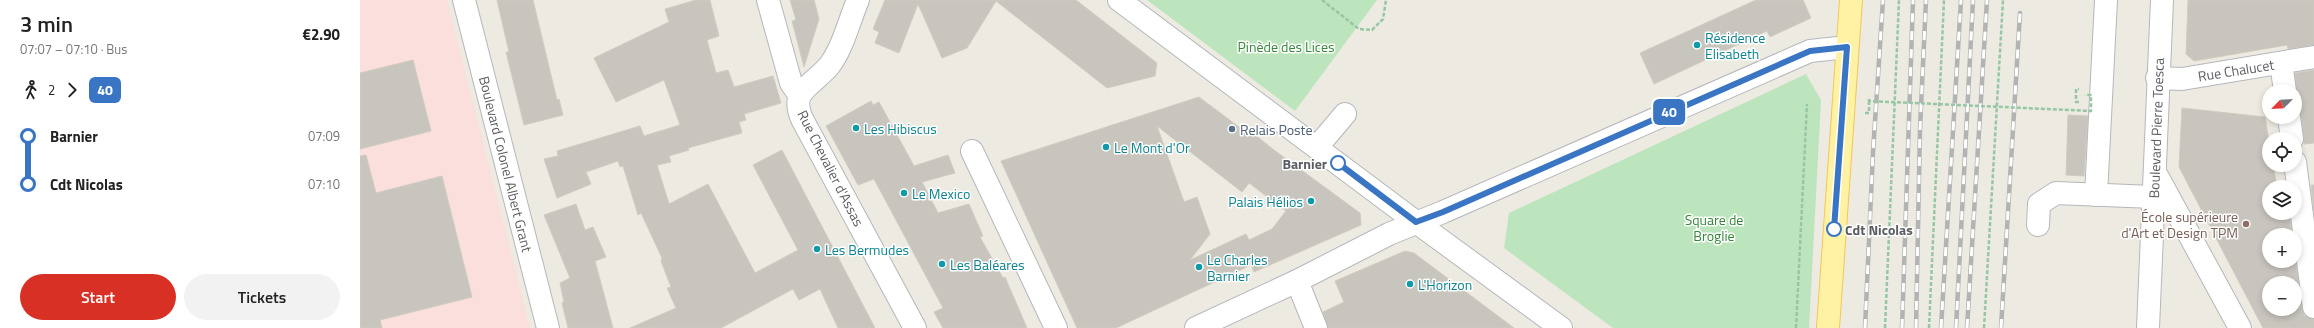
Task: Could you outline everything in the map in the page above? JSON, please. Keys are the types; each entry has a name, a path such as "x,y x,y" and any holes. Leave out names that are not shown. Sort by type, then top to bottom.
{"main road":[{"path":"1828,328 1850,0"}],"street":[{"name":"Boulevard Colonel Albert Grant","path":"464,0 548,328"},
{"path":"768,0 791,82 796,90 802,92 823,73 836,55 858,0"},
{"path":"1119,0 1416,222 1561,328"},
{"path":"2096,195 2106,0"},
{"name":"Boulevard Pierre Toesca","path":"2148,328 2155,172 2157,78 2162,0"},
{"path":"1196,328 1297,281 1389,234 1443,212 1810,51 1847,47"},
{"name":"Rue Chalucet","path":"2157,78 2182,79 2314,58"},
{"path":"2281,63 2284,84"},
{"name":"Rue Chevalier d'Assas","path":"802,92 798,103 802,119 915,328"},
{"path":"1317,147 1345,114"},
{"path":"972,151 1056,328"},
{"path":"2155,172 2240,328"},
{"path":"2296,172 2314,307"},
{"path":"2057,201 2096,195 2153,197"},
{"path":"1297,281 1316,328"}],"path":[{"path":"1322,0 1359,29 1372,30 1383,19 1386,0"},
{"path":"1885,328 1899,0"},
{"path":"1929,328 1944,0"},
{"path":"1984,328 2003,0"},
{"path":"1869,113 1869,100 2091,111 2091,95 2086,95"},
{"path":"1796,328 1807,104"}],"shaded area":[{"path":"360,0 447,0 530,328 360,328"}],"green space":[{"name":"Pinède des Lices","path":"1147,0 1377,0 1295,111"},
{"name":"Square de Broglie","path":"1806,74 1821,100 1809,328 1613,328 1504,248 1509,213"}],"building":[{"path":"497,0 533,0 557,100 559,99 563,115 524,125 506,52 509,52"},
{"path":"696,0 710,0 719,36 707,40 716,73 728,70 734,87 773,76 781,103 744,114 746,120 739,122 742,133 688,148 689,150 669,156 671,162 657,165 669,204 708,184 755,273 798,250 753,165 782,150 875,328 838,328 820,289 799,300 793,289 721,328 630,328 676,308 667,288 671,287 661,261 662,258 641,213 638,215 623,166 620,167 618,161 586,172 591,184 557,198 544,159 558,156 557,151 640,126 644,136 680,125 664,80 616,102 594,58 669,22 665,9"},
{"path":"790,0 814,0 819,19 804,67 792,21 796,20"},
{"path":"885,0 1076,0 1157,63 1155,76 1107,88 996,1 967,48 942,58 918,4 899,53 875,43 879,32 873,29"},
{"name":"Résidence Elisabeth","path":"1756,0 1803,0 1811,18 1770,37 1767,31 1654,84 1640,53"},
{"path":"2188,0 2314,0 2314,45 2288,49 2287,45 2194,61 2186,54"},
{"path":"413,60 431,131 360,149 360,73"},
{"path":"2314,70 2314,143 2304,144 2302,124 2302,84 2295,84 2295,73"},
{"path":"1199,97 1243,130 1248,129 1360,213 1361,225 1254,272 1251,265 1116,328 1077,328 1001,161","holes":["1157,126 1242,192 1249,183 1286,211 1272,229 1249,240 1246,234 1190,260 1210,234 1197,197 1184,202"]},
{"path":"871,101 873,105 879,102 914,166 948,155 955,173 922,182 938,213 969,204 983,236 980,237 1003,278 1005,277 1027,328 943,328 934,312 943,308 874,179 858,185 826,126"},
{"name":"École supérieure d'Art et Design TPM","path":"2182,108 2262,117 2262,124 2266,124 2268,132 2262,132 2262,172 2274,172 2276,180 2262,180 2262,220 2290,220 2291,228 2262,228 2262,268 2296,268 2297,276 2262,276 2262,316 2302,316 2302,309 2304,315 2314,319 2314,328 2263,328 2179,167"},
{"path":"2068,115 2088,116 2084,176 2066,175"},
{"path":"366,155 376,193 442,176 472,297 380,320 382,328 360,328 360,156"},
{"path":"2311,185 2314,185 2314,211"},
{"path":"576,204 585,230 593,227 606,257 595,261 613,328 568,328 562,303 564,302 560,283 570,278 544,215"},
{"path":"1405,251 1414,253 1514,328 1328,328 1323,312 1344,302 1335,281"}],"railway":[{"path":"1865,328 1873,152 1883,0"},
{"path":"1902,328 1913,0"},
{"path":"1916,328 1920,129 1926,0"},
{"path":"1941,328 1961,0"},
{"path":"1956,328 1973,0"},
{"path":"1967,328 1987,0"},
{"path":"2001,328 2020,13"}],"bus line":[{"name":"40","path":"1338,163 1416,222 1443,212 1810,51 1847,47 1842,100 1834,229"}],"place":[{"name":"Résidence Elisabeth","path":"1697,45"},
{"name":"Les Hibiscus","path":"856,128"},
{"name":"Relais Poste","path":"1232,129"},
{"name":"Le Mont d'Or","path":"1106,147"},
{"name":"Barnier","path":"1338,163"},
{"name":"Le Mexico","path":"904,193"},
{"name":"Palais Hélios","path":"1311,201"},
{"name":"École supérieure d'Art et Design TPM","path":"2246,224"},
{"name":"Cdt Nicolas","path":"1834,229"},
{"name":"Les Bermudes","path":"817,249"},
{"name":"Les Baléares","path":"942,264"},
{"name":"Le Charles Barnier","path":"1199,267"},
{"name":"L'Horizon","path":"1410,284"}]}
